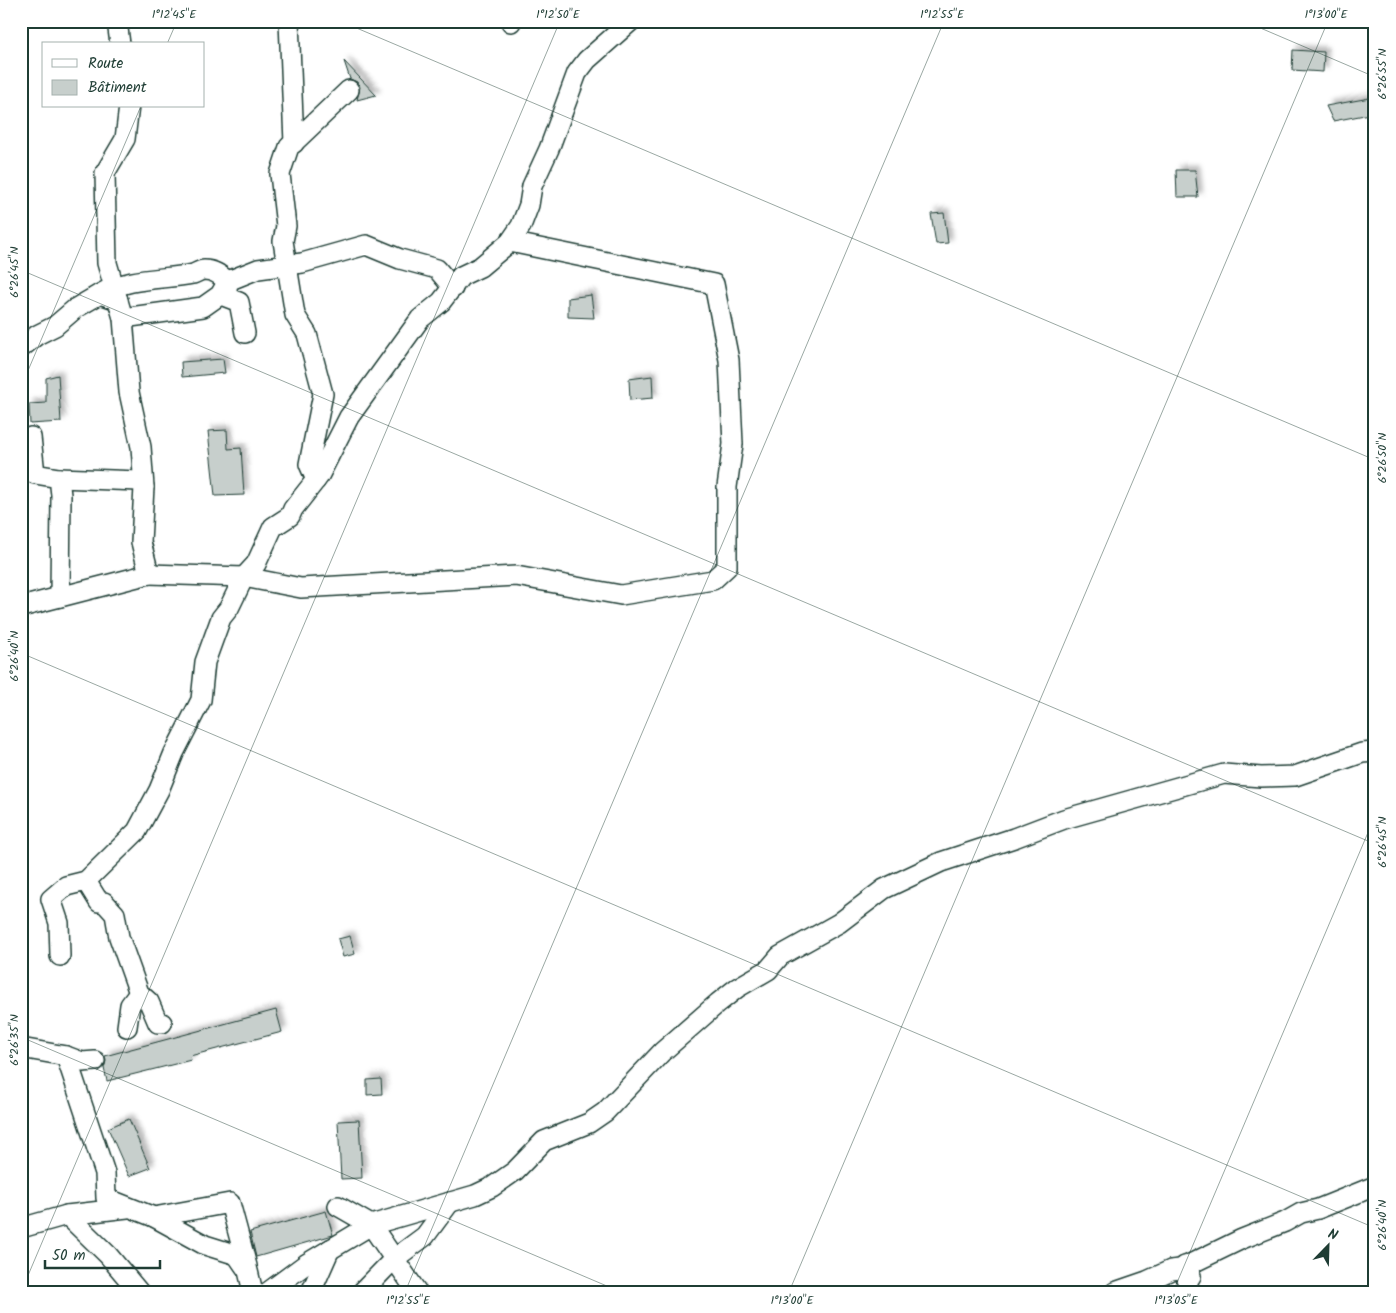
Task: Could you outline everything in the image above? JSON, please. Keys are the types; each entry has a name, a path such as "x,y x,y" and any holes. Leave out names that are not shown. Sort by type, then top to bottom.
{"street":[{"path":"117,21 120,42"},
{"path":"289,21 294,142"},
{"path":"60,956 59,923 51,899 66,886 86,881 137,831 159,790 174,753 201,700 205,662 221,618 229,608 244,577 256,564 273,527 290,516 292,509 316,480 349,417 390,363 420,319 441,302 454,288 461,276 480,267 510,242 520,226 529,205 532,186 549,149 577,73 587,60 631,21"},
{"path":"316,480 308,464 323,394 307,334 295,315 278,266 286,226 280,174 289,147 349,90"},
{"path":"129,108 124,139 105,173 107,262 129,392 141,447 144,487 141,542 149,574"},
{"path":"21,607 149,574 244,577 300,588 516,576 621,595 713,580 727,567 727,487 733,435 729,360 714,284 510,242"},
{"path":"114,300 203,306 220,295 228,281 258,268 334,256 366,245 400,259 437,269 454,288"},
{"path":"21,348 37,335 55,326 76,308 114,300 203,270 217,272 228,281"},
{"path":"228,281 226,297 239,302 245,333"},
{"path":"31,438 35,474 58,478 139,481 144,487"},
{"path":"58,478 61,495 60,597"},
{"path":"268,1292 330,1249 371,1225 475,1195 492,1187 515,1171 544,1141 589,1123 605,1112 662,1052 718,1002 737,988 768,970 780,956 839,923 874,896 898,882 941,862 1064,819 1224,774 1295,776 1362,753 1375,752"},
{"path":"86,881 99,902 104,902 114,914 119,937 139,993 149,1002 158,1023 162,1023"},
{"path":"127,1027 130,1005 139,993"},
{"path":"21,1048 85,1063 105,1173 106,1198 127,1208 154,1217 205,1246 237,1255 248,1272"},
{"path":"1116,1292 1185,1266 1301,1213 1318,1209 1375,1186"},
{"path":"362,1292 394,1259 424,1236 450,1202"},
{"path":"154,1217 230,1203 253,1292"},
{"path":"338,1206 371,1225 417,1292"},
{"path":"21,1228 67,1215 127,1208"},
{"path":"67,1215 108,1255 139,1292"},
{"path":"311,1292 330,1249"},
{"path":"1185,1266 1191,1276 1187,1282 1190,1292"}],"building":[{"path":"1293,50 1324,52 1323,72 1292,70"},
{"path":"344,61 376,95 357,100 360,87 357,82 350,79"},
{"path":"1375,97 1375,113 1333,121 1326,106"},
{"path":"1176,170 1195,170 1198,197 1177,197"},
{"path":"944,213 948,243 936,244 931,214"},
{"path":"591,295 594,318 568,317 568,298"},
{"path":"223,359 225,373 182,377 181,362"},
{"path":"58,375 61,422 30,424 29,404 46,403 46,378"},
{"path":"652,376 653,398 630,400 629,379"},
{"path":"227,430 228,449 241,448 244,495 215,496 208,431"},
{"path":"350,936 355,954 343,957 338,939"},
{"path":"276,1010 282,1032 190,1056 191,1060 107,1081 104,1068 105,1056"},
{"path":"381,1079 382,1094 367,1095 367,1080"},
{"path":"129,1119 150,1168 129,1176 108,1128"},
{"path":"359,1120 362,1178 341,1179 338,1121"},
{"path":"326,1211 333,1235 256,1257 250,1232"}]}
